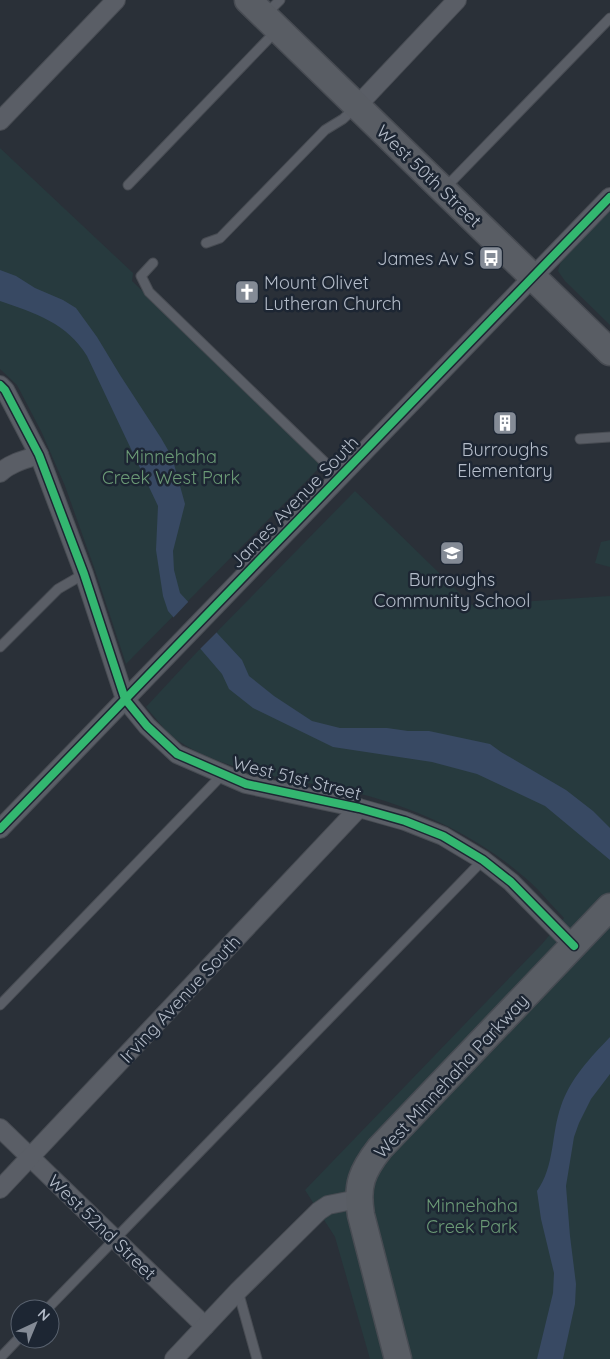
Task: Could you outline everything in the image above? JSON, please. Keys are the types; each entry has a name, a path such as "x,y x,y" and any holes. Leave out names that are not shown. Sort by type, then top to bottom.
{"street":[{"path":"0,121 116,0"},
{"path":"358,105 457,0"},
{"name":"West 50th Street","path":"268,11 443,190 610,352"},
{"name":"James Avenue South","path":"0,829 610,197"},
{"name":"West 51st Street","path":"0,385 5,390 39,455 84,574 124,699 147,726 177,754 246,784 359,808 405,821 443,836 483,860 512,882 574,946"},
{"path":"0,473 22,460 39,455"},
{"name":"Irving Avenue South","path":"0,1189 359,808"},
{"name":"West Minnehaha Parkway","path":"398,1359 366,1240 358,1199 363,1174 380,1148 610,907"},
{"name":"West 52nd Street","path":"0,1128 205,1326"},
{"path":"174,1359 238,1290 319,1211 328,1205 358,1199"}],"lane":[{"path":"128,185 249,60 268,11"},
{"path":"443,190 610,18"},
{"path":"206,244 220,238 325,130 343,119 358,105"},
{"path":"153,263 141,276 149,292 340,477"},
{"path":"580,439 610,437"},
{"path":"0,647 58,589 84,574"},
{"path":"0,1006 222,775"},
{"path":"57,1299 483,860"},
{"path":"238,1290 257,1359"},
{"path":"0,1358 10,1348"}],"green space":[{"name":"Minnehaha Creek West Park","path":"0,148 133,273 132,281 322,465 126,664 65,486 42,433 17,385 0,369"},
{"path":"610,210 610,325 565,281 558,271 561,261"},
{"name":"Minnehaha Creek Park","path":"355,491 472,605 610,596 610,1359 370,1359 335,1237 305,1190 542,944 564,918 514,868 480,844 443,824 385,801 249,771 223,762 198,752 174,738 146,707 197,652"},
{"path":"610,540 610,567 595,563 601,542"}],"water":[{"path":"0,270 16,276 35,288 76,308 97,337 161,438 172,457 185,504 173,551 174,570 180,593 242,660 249,676 274,696 312,721 340,728 387,728 429,731 490,744 566,790 593,811 610,828 610,860 545,806 477,774 432,762 333,747 253,708 229,689 222,674 168,611 163,596 156,550 158,506 87,356 70,335 60,327 38,315 0,301"},
{"path":"610,1037 610,1074 591,1099 579,1123 574,1137 566,1186 576,1284 575,1304 563,1359 537,1359 553,1293 554,1273 541,1219 537,1191 543,1181 550,1161 558,1117 565,1096 581,1069"}],"pier":[{"path":"190,600 218,631 199,650 172,619"}],"cycle path":[{"path":"0,829 610,197"},
{"path":"0,385 5,390 39,455 84,574 125,699 147,726 177,754 246,784 359,808 405,821 443,836 483,860 511,882 574,946"}],"place":[{"name":"James Av S","path":"491,258"},
{"name":"Mount Olivet Lutheran Church","path":"247,292"},
{"name":"Burroughs Elementary","path":"505,423"},
{"name":"Burroughs Community School","path":"452,553"}]}
